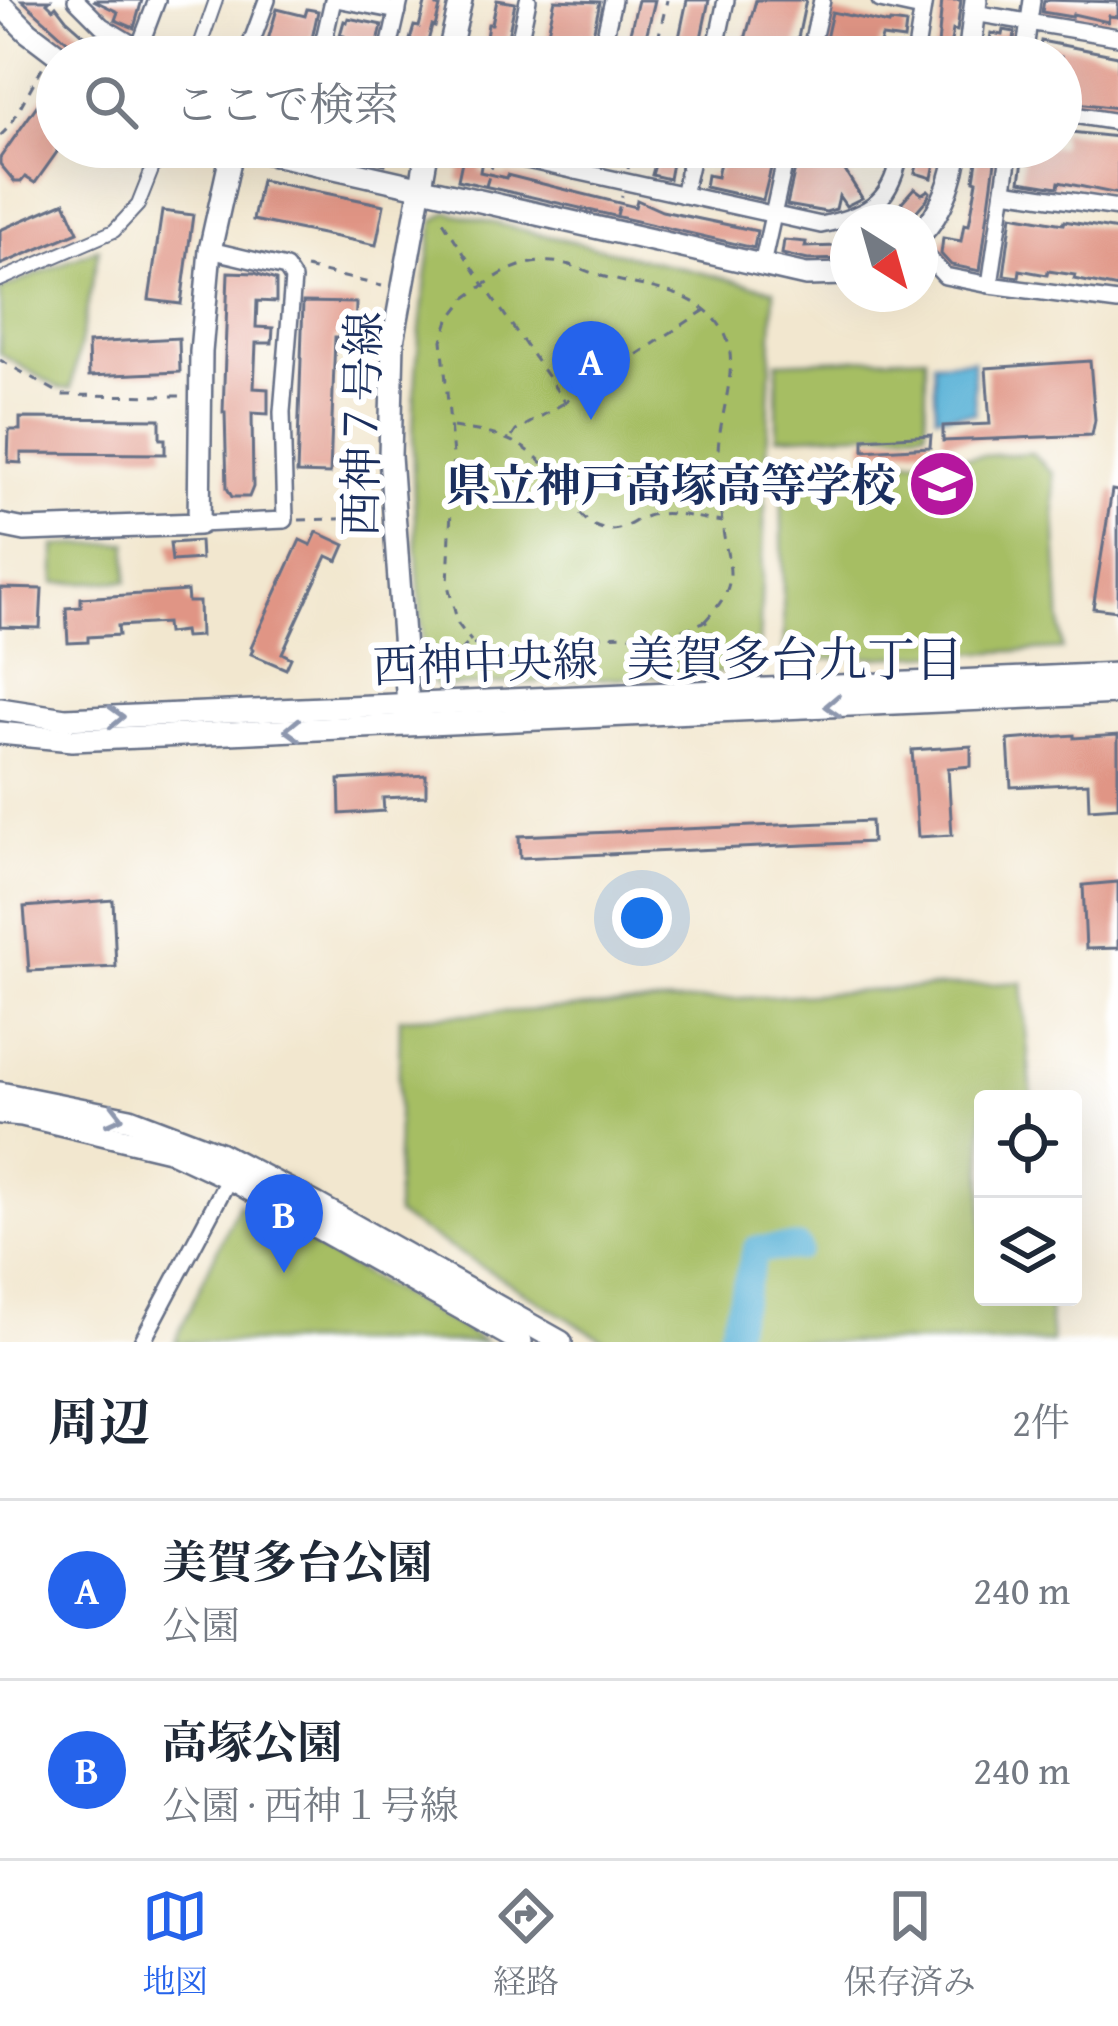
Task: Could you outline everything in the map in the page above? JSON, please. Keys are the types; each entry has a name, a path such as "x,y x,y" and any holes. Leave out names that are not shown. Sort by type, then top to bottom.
{"street":[{"path":"76,0 119,36"},
{"path":"144,36 157,0"},
{"path":"203,36 216,0"},
{"path":"254,36 267,0"},
{"path":"326,36 337,0 399,6 392,36"},
{"path":"453,36 461,0"},
{"path":"520,36 528,0"},
{"path":"605,36 613,0"},
{"path":"718,36 726,0"},
{"path":"814,36 822,0"},
{"path":"880,0 923,4 918,36"},
{"path":"1027,36 1032,0"},
{"path":"0,4 36,40"},
{"path":"975,7 1118,37"},
{"path":"1082,116 1118,122"},
{"path":"0,280 114,231 138,206 153,168"},
{"path":"199,524 201,352 210,250 228,168"},
{"path":"335,168 762,265 830,274"},
{"name":"西神７号線","path":"409,715 390,456 393,342 423,168"},
{"path":"564,168 821,225 849,219 879,201 894,184 897,168"},
{"path":"683,195 689,168"},
{"path":"762,265 783,168"},
{"path":"938,209 954,168"},
{"path":"990,284 1007,168"},
{"path":"1004,191 1118,208"},
{"path":"0,525 25,530 285,520 282,412 293,279 286,268 210,250"},
{"path":"938,268 945,276 1118,302"},
{"name":"西神中央線","path":"0,734 72,740 409,715 1118,674"},
{"name":"西神中央線","path":"0,710 65,719 409,715 1118,693"},
{"path":"0,1093 130,1119 219,1153 561,1342"},
{"path":"0,1112 170,1150 229,1178 520,1342"},
{"path":"142,1342 229,1178"}],"path":[{"path":"658,36 667,0"},
{"path":"0,136 36,86"},
{"path":"482,201 491,168"},
{"path":"614,231 628,168"},
{"path":"442,221 565,402"},
{"path":"566,262 603,277 668,291 705,310 722,328 730,351 731,377 722,406 718,452 730,574 725,598 705,621 681,633 599,636 496,656 484,652 458,624 448,585 453,500 442,340 448,320 484,285 510,267 566,262"},
{"path":"286,268 301,267 382,286"},
{"path":"510,440 516,431 705,310"},
{"path":"0,361 63,395 200,396"},
{"path":"451,427 500,434 524,448 551,472 584,519 604,530 622,529 653,514 722,522"},
{"path":"285,520 376,518"},
{"path":"705,621 734,668"},
{"path":"434,676 471,641"}],"green space":[{"path":"448,212 774,290 758,671 438,687 424,674 413,479 415,393 434,221"},
{"path":"99,248 71,389 59,388 0,354 0,290"},
{"path":"926,356 926,430 777,437 777,362"},
{"path":"1032,453 1053,474 1062,649 784,661 781,467"},
{"path":"128,543 127,581 55,583 55,546"},
{"path":"1022,982 1031,1090 974,1090 974,1306 1049,1306 1052,1342 607,1342 396,1215 400,1018"},
{"path":"238,1204 485,1342 175,1342"}],"water":[{"path":"973,360 975,413 936,415 934,362"}],"building":[{"path":"22,0 50,0 47,3 53,9 56,6 86,36 62,36"},
{"path":"93,0 142,0 134,28 115,20 118,12"},
{"path":"426,0 439,0 429,36 411,36 414,26 419,27"},
{"path":"497,0 515,3 508,36 486,36"},
{"path":"555,0 600,2 593,36 547,36"},
{"path":"638,0 655,0 646,36 629,36"},
{"path":"687,0 709,0 701,36 679,36"},
{"path":"756,0 806,0 798,36 746,36"},
{"path":"942,0 961,0 957,31 939,36"},
{"path":"1044,0 1118,2 1118,17 1109,16 1108,22 1042,12"},
{"path":"277,9 305,16 307,9 318,11 313,36 269,36"},
{"path":"832,12 906,24 904,36 827,36"},
{"path":"348,18 382,25 380,36 340,35"},
{"path":"1082,49 1118,56 1118,108 1082,104"},
{"path":"36,107 36,168 46,168 35,183 25,177 15,182 0,158"},
{"path":"1082,133 1118,137 1118,194 1059,182 1058,187 1020,181 1022,168 1082,168"},
{"path":"461,168 481,168 480,172 635,207 637,200 662,211 757,231 754,248 458,180"},
{"path":"654,168 671,168 669,179 652,175"},
{"path":"719,168 771,168 763,200 705,187 707,175 717,177"},
{"path":"795,168 843,168 862,198 845,204 839,196 837,204 830,204 826,212 787,205"},
{"path":"916,168 934,168 932,178 915,173"},
{"path":"976,168 994,168 980,271 951,265 941,254 943,238 961,241 964,224 969,225"},
{"path":"261,180 384,205 376,245 253,220"},
{"path":"914,188 922,194 930,192 923,204 901,203"},
{"path":"65,202 78,232 0,265 0,230"},
{"path":"162,211 193,215 181,304 149,300"},
{"path":"1012,215 1118,230 1118,288 1048,271 1047,275 1020,270 1019,277 1004,275"},
{"path":"784,240 806,242 805,247 830,246 830,259 782,254"},
{"path":"228,272 276,280 276,302 257,301 256,327 273,328 272,343 256,343 254,388 268,389 268,414 252,413 253,487 249,497 232,497 227,488 223,412"},
{"path":"303,302 356,303 355,337 335,337 330,474 297,473"},
{"path":"179,338 180,372 89,376 88,343"},
{"path":"1090,361 1092,435 943,441 943,426 990,424 986,368"},
{"path":"20,418 160,419 165,454 21,453 21,463 8,462 9,430 20,430"},
{"path":"931,435 930,447 864,451 864,439"},
{"path":"1112,490 1118,491 1118,611 1093,608"},
{"path":"317,532 345,545 338,561 327,556 282,653 291,658 286,669 251,654 251,647 300,540 311,545"},
{"path":"200,541 201,559 172,561 170,543"},
{"path":"0,588 42,589 40,628 0,627"},
{"path":"187,591 188,602 199,602 200,636 167,633 166,623 118,626 119,635 68,643 66,608 81,607 81,598"},
{"path":"1118,735 1118,807 1089,809 1088,783 1011,787 1008,740"},
{"path":"971,746 971,766 948,768 952,835 918,837 912,750"},
{"path":"426,775 426,796 383,798 384,811 340,814 339,780"},
{"path":"871,821 872,842 520,858 519,836"},
{"path":"1118,882 1118,948 1086,949 1083,885"},
{"path":"113,900 116,967 29,971 24,907"}],"waterway":[{"path":"729,1342 756,1249 798,1248"}],"place":[{"name":"美賀多台公園","path":"591,420"},
{"name":"県立神戸高塚高等学校","path":"942,484"},
{"name":"高塚公園","path":"284,1273"}],"district":[{"name":"美賀多台九丁目","path":"795,658"}]}
